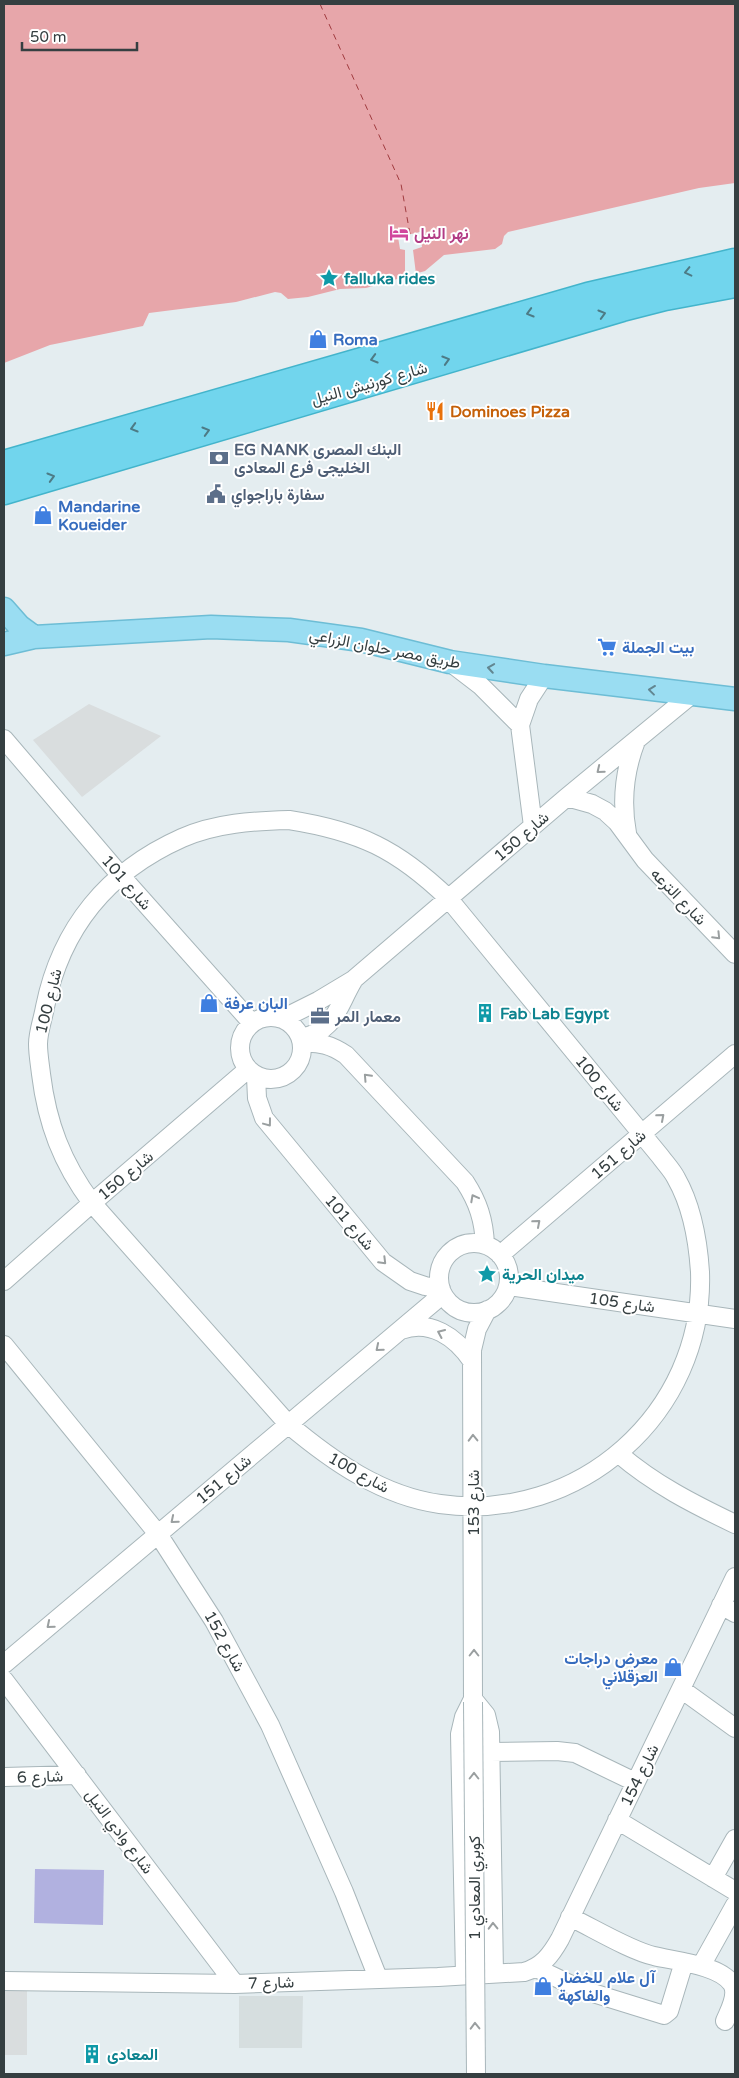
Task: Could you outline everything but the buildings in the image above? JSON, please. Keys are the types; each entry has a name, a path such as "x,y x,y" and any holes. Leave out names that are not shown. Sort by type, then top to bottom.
{"highway":[{"name":"شارع كورنيش النيل","path":"4,464 588,296 735,262"},
{"name":"شارع كورنيش النيل","path":"4,491 589,317 665,297 735,284"}],"main road":[{"path":"4,609 19,626 34,638"},
{"name":"طريق مصر حلوان الزراعي","path":"4,644 34,638 211,627 289,630 352,639 450,662 544,676 735,699"}],"street":[{"path":"450,662 480,685 520,725"},
{"path":"533,826 520,725 528,699 544,676"},
{"name":"شارع 150","path":"282,1019 318,1001 353,980 567,797 691,695"},
{"name":"شارع 101","path":"4,739 121,876 252,1023"},
{"name":"شارع الترعه","path":"627,834 623,802 624,786 626,771 636,741"},
{"name":"شارع الترعه","path":"567,797 592,804 605,811 627,834 645,860 735,954"},
{"name":"شارع 100","path":"253,820 290,820 325,826 360,836 392,853 422,873 448,898 676,1177 687,1203 699,1257 698,1313 686,1357 671,1390 656,1414 639,1435 619,1454 593,1472 566,1487 505,1505 474,1507 439,1504 406,1497 374,1484 315,1446 288,1424 92,1203 74,1179 58,1147 45,1102 38,1043 50,981 68,937 90,905 121,876 151,855 183,838 217,827 253,820"},
{"name":"شارع 150","path":"301,1041 324,1030 332,1020 353,980"},
{"path":"266,1017 282,1019 293,1026 301,1041 300,1060 289,1074 273,1080 252,1074 240,1057 240,1042 246,1028 266,1017"},
{"path":"301,1041 333,1046 346,1055 465,1182 481,1211 485,1245"},
{"name":"شارع 151","path":"500,1255 735,1054"},
{"name":"شارع 150","path":"4,1281 92,1203 252,1074"},
{"name":"شارع 101","path":"252,1074 264,1118 383,1262 410,1281 442,1291"},
{"path":"474,1243 485,1245 500,1255 508,1270 508,1286 500,1301 487,1310 470,1313 462,1311 448,1301 442,1291 439,1279 441,1268 446,1258 454,1250 463,1245 474,1243"},
{"name":"شارع 105","path":"508,1286 735,1319"},
{"name":"شارع 151","path":"4,1664 400,1331 442,1291"},
{"name":"شارع 153","path":"465,1975 460,1734 464,1717 473,1700 474,1507 472,1361 474,1340 487,1310"},
{"path":"400,1331 411,1327 435,1330 457,1342 472,1361"},
{"name":"شارع 152","path":"4,1345 158,1534 214,1621 270,1725 344,1892 378,1978"},
{"path":"619,1454 653,1481 671,1492 735,1524"},
{"name":"شارع 154","path":"536,1968 554,1951 681,1689 728,1609 735,1577"},
{"name":"شارع وادي النيل","path":"4,1680 235,1984"},
{"path":"681,1689 734,1724"},
{"path":"473,1700 486,1715 489,1723 494,1974"},
{"name":"كوبري المعادي 1","path":"473,1700 476,2074"},
{"path":"490,1752 557,1751 574,1753 635,1782"},
{"name":"شارع 6","path":"4,1777 77,1775"},
{"path":"616,1820 735,1891"},
{"path":"713,1878 735,1839"},
{"path":"536,1968 580,1989 663,2015 669,2011 692,1964 735,1905"},
{"path":"570,1917 645,1954 692,1964 725,1978 733,1985 735,1995 725,2021"},
{"name":"شارع 7","path":"4,1981 235,1984 494,1974 524,1972 536,1968"}],"shaded area":[{"path":"4,4 735,4 735,183 699,188 508,232 504,236 502,244 495,249 444,255 425,271 366,288 340,289 308,297 288,299 281,293 275,292 236,302 149,313 143,326 50,345 4,363"},
{"path":"89,704 161,736 82,797 33,740"},
{"path":"35,1869 104,1870 103,1925 34,1923"},
{"path":"4,1988 27,1988 27,2055 4,2055"},
{"path":"239,1996 303,1996 302,2048 239,2048"}],"pier":[{"path":"420,232 422,247 413,250 416,274 405,277 405,250 400,249 398,237"}],"ferry route":[{"path":"320,4 401,184 410,234"}],"place":[{"name":"نهر النيل","path":"399,233"},
{"name":"falluka rides","path":"329,278"},
{"name":"Roma","path":"318,339"},
{"name":"Dominoes Pizza","path":"435,411"},
{"name":"EG NANK البنك المصرى الخليجى فرع المعادى","path":"219,458"},
{"name":"سفارة باراجواي","path":"216,494"},
{"name":"Mandarine Koueider","path":"43,515"},
{"name":"بيت الجملة","path":"607,647"},
{"name":"البان عرفة","path":"209,1003"},
{"name":"Fab Lab Egypt","path":"485,1013"},
{"name":"معمار المر","path":"320,1016"},
{"name":"ميدان الحرية","path":"487,1274"},
{"name":"معرض دراجات العزقلاني","path":"673,1667"},
{"name":"آل علام للخضار والفاكهة","path":"543,1986"},
{"name":"المعادى","path":"92,2054"}]}
